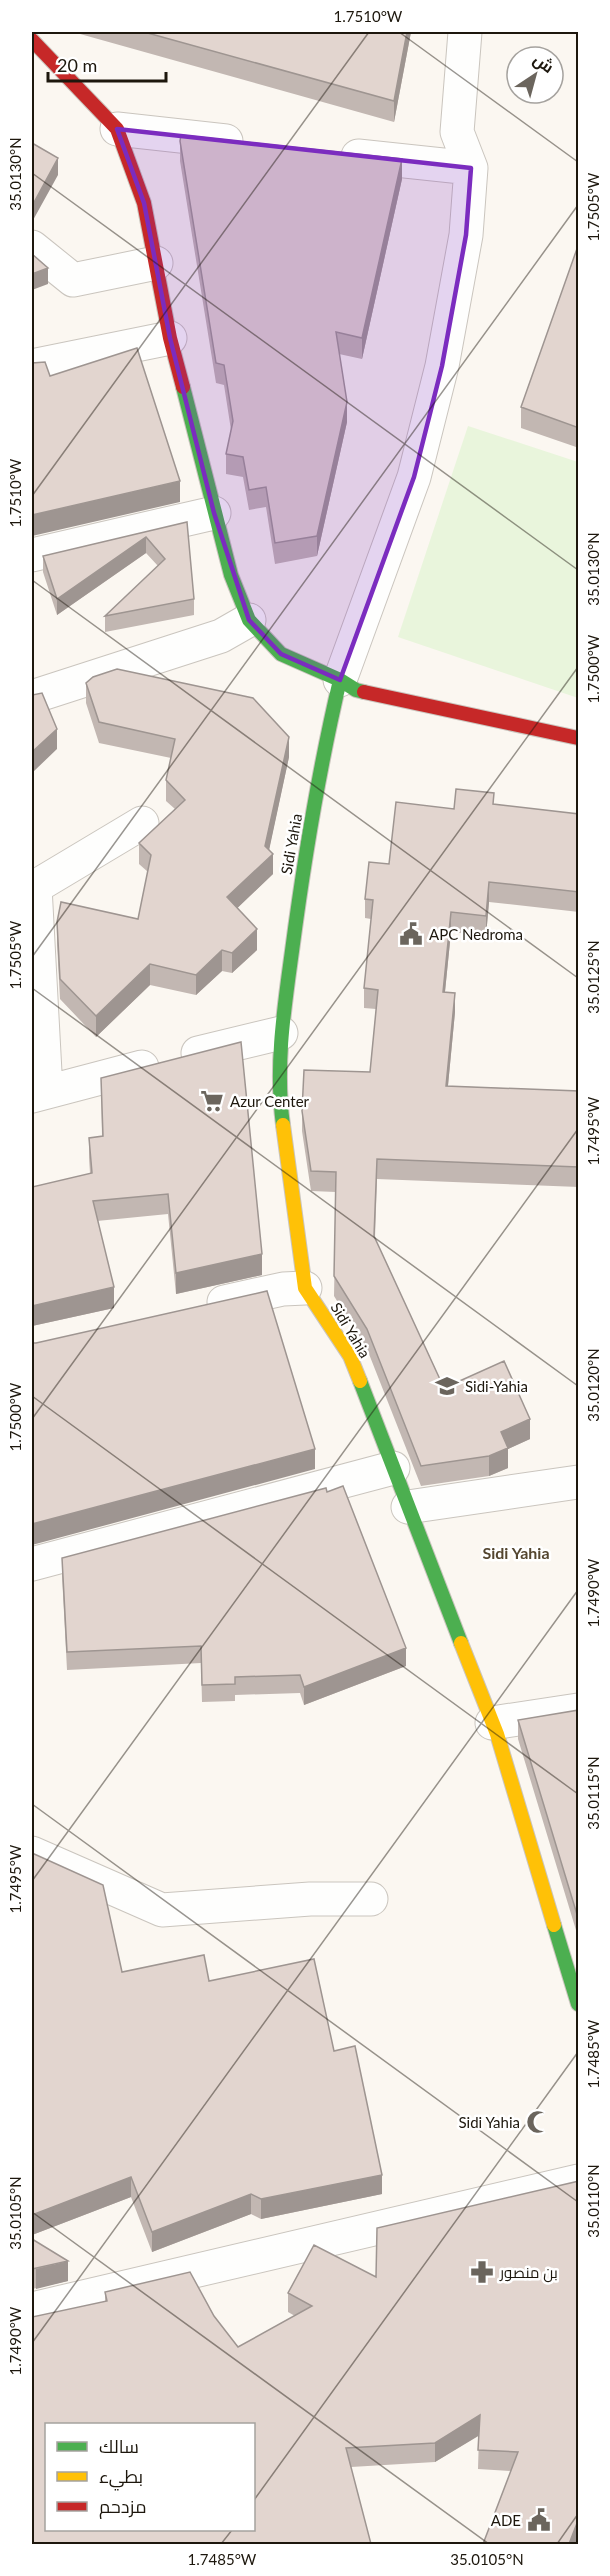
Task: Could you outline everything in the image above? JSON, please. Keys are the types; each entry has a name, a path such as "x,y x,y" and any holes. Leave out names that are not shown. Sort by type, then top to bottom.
{"street":[{"path":"340,680 417,466 442,366 466,235 471,168 458,132 465,32"},
{"path":"32,40 117,129 144,203 170,338 214,513 231,575 249,620 280,654 340,680 356,690 579,738"},
{"path":"117,129 259,145"},
{"path":"330,152 471,168"},
{"path":"32,247 73,280 156,263"},
{"path":"32,366 170,338"},
{"path":"32,555 214,513"},
{"path":"32,697 221,636 249,620"},
{"name":"Sidi Yahia","path":"340,680 324,748 300,890 281,1033 279,1099 305,1288 350,1356 492,1724 573,1963 579,2004"},
{"path":"142,823 35,887 39,1094 281,1033"},
{"path":"191,1310 283,1289 305,1288"},
{"path":"32,1564 393,1468"},
{"path":"408,1507 579,1482"},
{"path":"492,1724 579,1710"},
{"path":"32,1853 162,1910 310,1899 371,1899"},
{"path":"32,2309 579,2181"}],"highlighted area":[{"path":"117,129 471,168 466,235 442,366 414,477 340,680 281,654 249,620 214,513 170,338 144,203"}],"green space":[{"path":"468,426 578,462 578,698 398,637"}],"building":[{"path":"144,32 407,32 394,101"},
{"path":"181,135 402,159 362,338 336,332 347,402 317,536 275,543 266,487 249,490 243,457 226,454 233,421 224,365 216,363 180,141"},
{"path":"32,143 58,158 32,206"},
{"path":"579,243 579,428 521,407"},
{"path":"32,254 48,268 32,274"},
{"path":"137,348 180,481 32,515 32,363 45,362 50,376"},
{"path":"187,522 194,599 105,616 165,559 146,537 57,599 43,556"},
{"path":"117,669 253,698 289,737 265,846 273,854 227,897 257,929 232,953 222,950 196,975 150,964 96,1016 60,979 57,922 61,902 138,919 151,855 139,843 185,800 166,780 175,739 99,722 86,683 93,677"},
{"path":"42,693 57,729 32,752 32,695"},
{"path":"456,789 494,793 493,804 579,814 579,892 489,882 486,916 451,912 443,992 455,993 446,1086 579,1091 579,1167 377,1159 374,1236 444,1388 504,1361 530,1419 501,1432 508,1448 489,1456 421,1466 367,1329 334,1276 336,1172 311,1171 302,1111 304,1070 370,1072 378,990 364,988 373,900 365,899 369,862 389,864 396,802 454,809"},
{"path":"241,1042 262,1254 176,1273 168,1194 93,1201 114,1287 32,1306 32,1187 92,1173 89,1138 103,1136 101,1078"},
{"path":"267,1291 315,1449 32,1524 32,1343"},
{"path":"343,1486 406,1648 304,1687 300,1675 235,1677 235,1684 202,1685 201,1646 67,1652 62,1558 326,1488 327,1492"},
{"path":"579,1710 579,1921 518,1720"},
{"path":"32,1853 103,1885 122,1972 204,1955 209,1981 314,1959 334,2051 355,2046 382,2175 261,2199 251,2194 152,2232 131,2177 32,2215"},
{"path":"579,2181 579,2518 569,2544 483,2544 518,2452 478,2450 480,2415 435,2443 346,2448 371,2544 32,2544 32,2317 107,2301 105,2292 190,2272 214,2316 238,2347 312,2306 288,2293 314,2245 376,2277 377,2228"},
{"path":"32,2239 68,2261 32,2269"}],"traffic: fast":[{"path":"183,387 231,575 249,620 281,654 364,692"},
{"path":"283,1125 280,1060 286,994 313,815 340,680"},
{"path":"360,1381 461,1643"},
{"path":"554,1925 578,2004"}],"traffic: slow":[{"path":"283,1125 305,1288 350,1356 360,1381"},
{"path":"461,1643 497,1734 554,1925"}],"traffic: jam":[{"path":"32,40 117,129 144,203 170,338 183,387"},
{"path":"364,692 578,738"}],"place":[{"name":"APC Nedroma","path":"411,934"},
{"name":"Azur Center","path":"212,1101"},
{"name":"Sidi-Yahia","path":"447,1386"},
{"name":"Sidi Yahia","path":"538,2122"},
{"name":"بن منصور","path":"482,2272"},
{"name":"ADE","path":"539,2520"}],"district":[{"name":"Sidi Yahia","path":"516,1552"}]}
